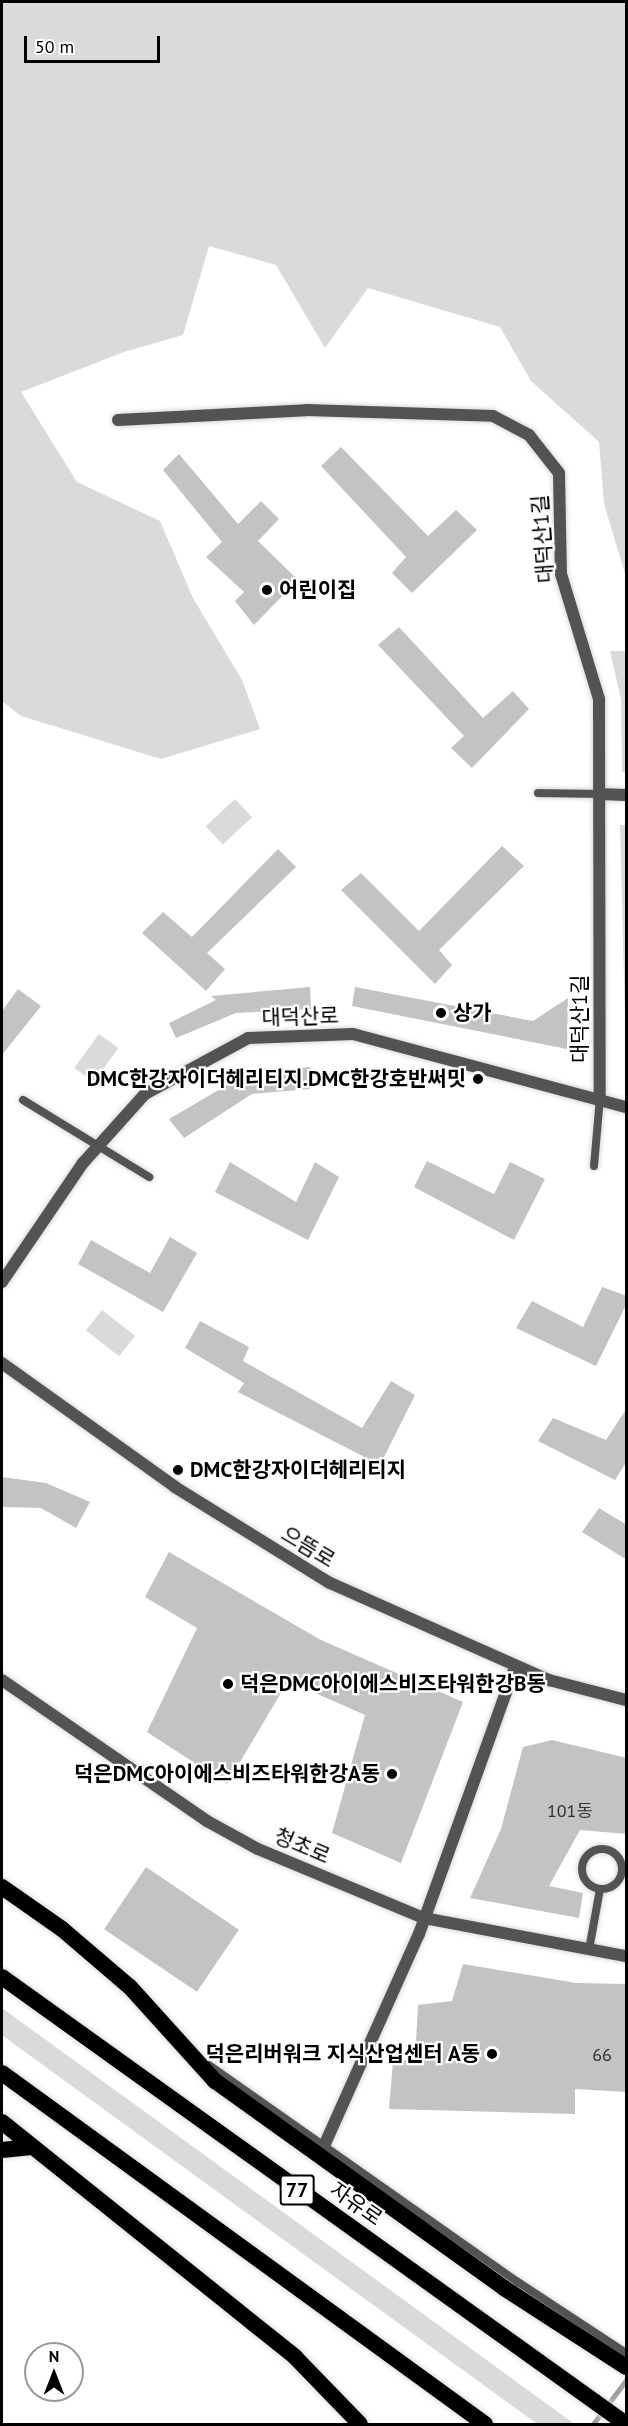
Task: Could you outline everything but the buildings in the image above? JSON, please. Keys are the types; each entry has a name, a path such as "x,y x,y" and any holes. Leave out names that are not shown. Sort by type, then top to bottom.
{"highway":[{"path":"2,1887 62,1929 130,1987 215,2082 492,2280 627,2367"},
{"name":"자유로","path":"2,1977 620,2420"},
{"path":"2,2073 485,2424"},
{"path":"2,2122 29,2147 295,2357 360,2424"},
{"path":"2,2150 29,2147"}],"street":[{"name":"대덕산1길","path":"118,420 306,410 494,416 529,435 559,472 561,574 599,699 600,1098"},
{"path":"598,794 627,795"},
{"name":"대덕산로","path":"2,1282 98,1144 145,1094 248,1038 354,1034 627,1107"},
{"name":"으뜸로","path":"2,1363 175,1487 330,1583 549,1680 627,1700"},
{"path":"324,2146 424,1918 515,1666"},
{"name":"청초로","path":"2,1680 207,1821 258,1849 424,1918 627,1956"}],"lane":[{"path":"538,794 598,794"},
{"path":"594,1166 600,1098"},
{"path":"23,1100 149,1177"},
{"path":"604,1849 616,1856 622,1868 618,1881 600,1889 584,1880 582,1867 592,1851 604,1849"},
{"path":"589,1950 600,1889"},
{"path":"181,2044 518,2282 627,2353"}],"shaded area":[{"path":"2,2 626,2 626,577 604,504 599,442 531,381 500,327 368,288 325,348 276,265 209,246 183,335 124,352 21,392 77,482 160,521 193,598 242,680 260,729 161,759 21,716 2,701"},
{"path":"610,651 626,651 626,772 622,772 621,699"},
{"path":"235,799 252,817 223,845 206,826"},
{"path":"620,825 626,825 626,1057"},
{"path":"99,1034 118,1048 94,1082 74,1068"},
{"path":"102,1310 135,1336 119,1356 86,1330"},
{"path":"2,2008 575,2424 537,2424 2,2035"}],"waterway":[{"path":"593,2424 626,2380"}],"place":[{"name":"어린이집","path":"267,590"},
{"name":"상가","path":"441,1013"},
{"name":"DMC한강자이더헤리티지.DMC한강호반써밋","path":"478,1079"},
{"name":"DMC한강자이더헤리티지","path":"178,1470"},
{"name":"덕은DMC아이에스비즈타워한강B동","path":"228,1684"},
{"name":"덕은DMC아이에스비즈타워한강A동","path":"392,1774"},
{"name":"덕은리버워크 지식산업센터 A동","path":"492,2054"}]}
